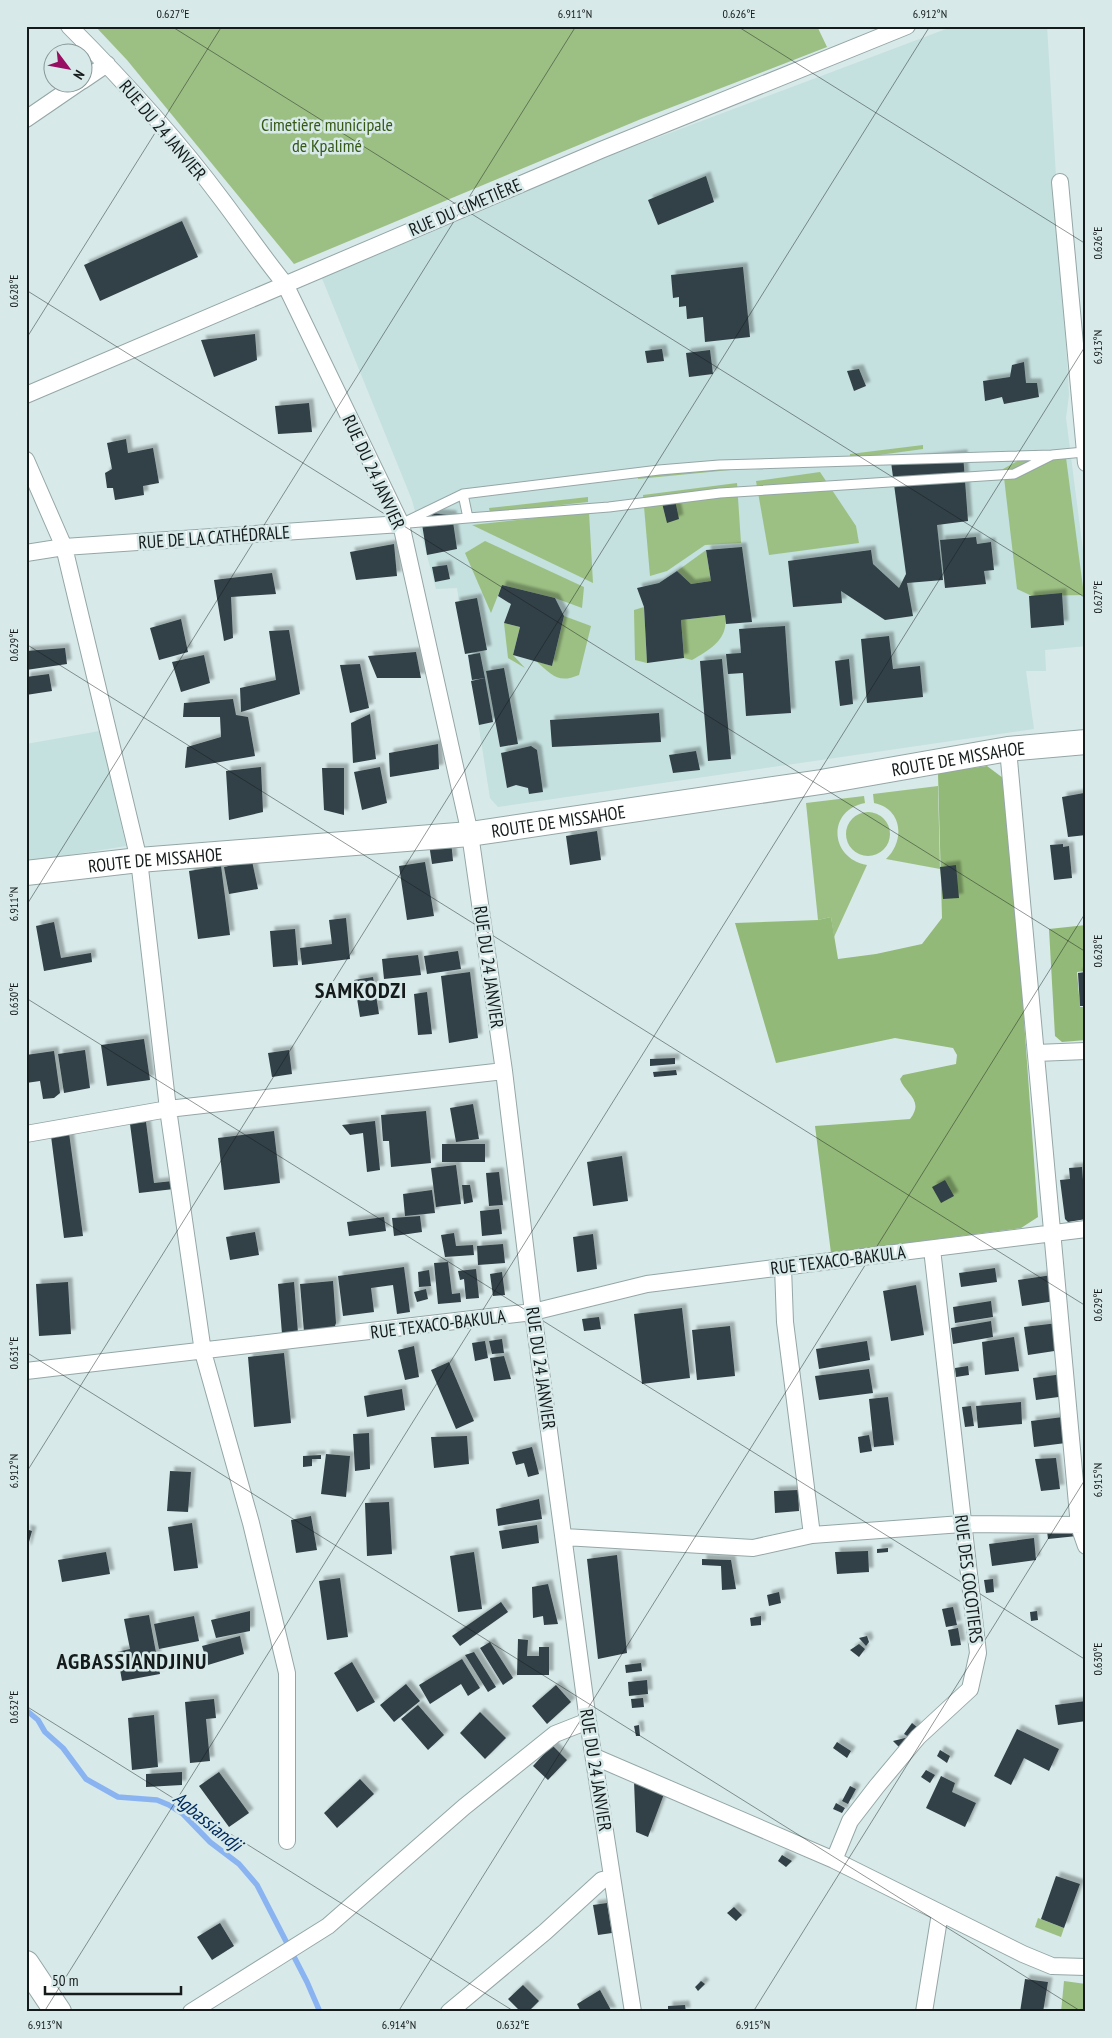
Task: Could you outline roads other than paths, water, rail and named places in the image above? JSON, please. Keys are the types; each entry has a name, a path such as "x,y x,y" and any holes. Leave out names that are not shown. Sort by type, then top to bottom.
{"main road":[{"name":"ROUTE DE MISSAHOE","path":"26,873 139,860 470,834 821,782 1008,748 1086,742"},
{"path":"28,1969 58,2012"}],"street":[{"name":"RUE DU 24 JANVIER","path":"70,26 107,64 193,163 224,202 259,253 285,284 401,524 470,834 504,1071 533,1312 588,1721 633,2012"},
{"name":"RUE DU CIMETIÈRE","path":"26,395 601,150 891,29 907,26"},
{"path":"92,74 107,64"},
{"path":"26,119 66,92"},
{"path":"1060,182 1084,429 1085,457"},
{"path":"26,460 64,548 139,860 168,1109 203,1352 251,1523 288,1673 287,1841"},
{"name":"RUE DE LA CATHÉDRALE","path":"26,553 64,548 401,524"},
{"path":"1008,748 1053,1233 1082,1526 1086,1546"},
{"path":"1036,1054 1086,1051"},
{"path":"26,1134 168,1109 504,1071"},
{"name":"RUE TEXACO-BAKULA","path":"26,1372 533,1312 647,1284 1086,1229"},
{"name":"RUE DES COCOTIERS","path":"834,1860 850,1821 877,1786 918,1737 970,1689 978,1652 932,1248"},
{"path":"783,1267 785,1322 812,1535"},
{"path":"564,1537 753,1548 812,1535 962,1524 1082,1526"},
{"path":"191,2012 328,1926 464,1807 555,1734 588,1721"},
{"path":"595,1757 834,1860 1023,1954 1052,1966 1086,1967"},
{"path":"449,2012 545,1932 602,1880 612,1878"},
{"path":"924,2012 940,1913"}],"lane":[{"path":"401,524 463,494 719,465 1052,455 1085,457"},
{"path":"401,524 609,507 720,493 1014,474 1052,455"},
{"path":"463,494 468,518"}],"waterway":[{"name":"Agbassiandji","path":"26,1710 38,1720 45,1732 63,1748 86,1779 118,1797 157,1800 169,1805 183,1814 210,1842 239,1864 257,1885 307,1982 320,2012"}],"district":[{"name":"SAMKODZI","path":"361,990"},
{"name":"AGBASSIANDJINU","path":"132,1661"}],"park label":[{"name":"Cimetière municipale de Kpalimé","path":"327,134"}]}
